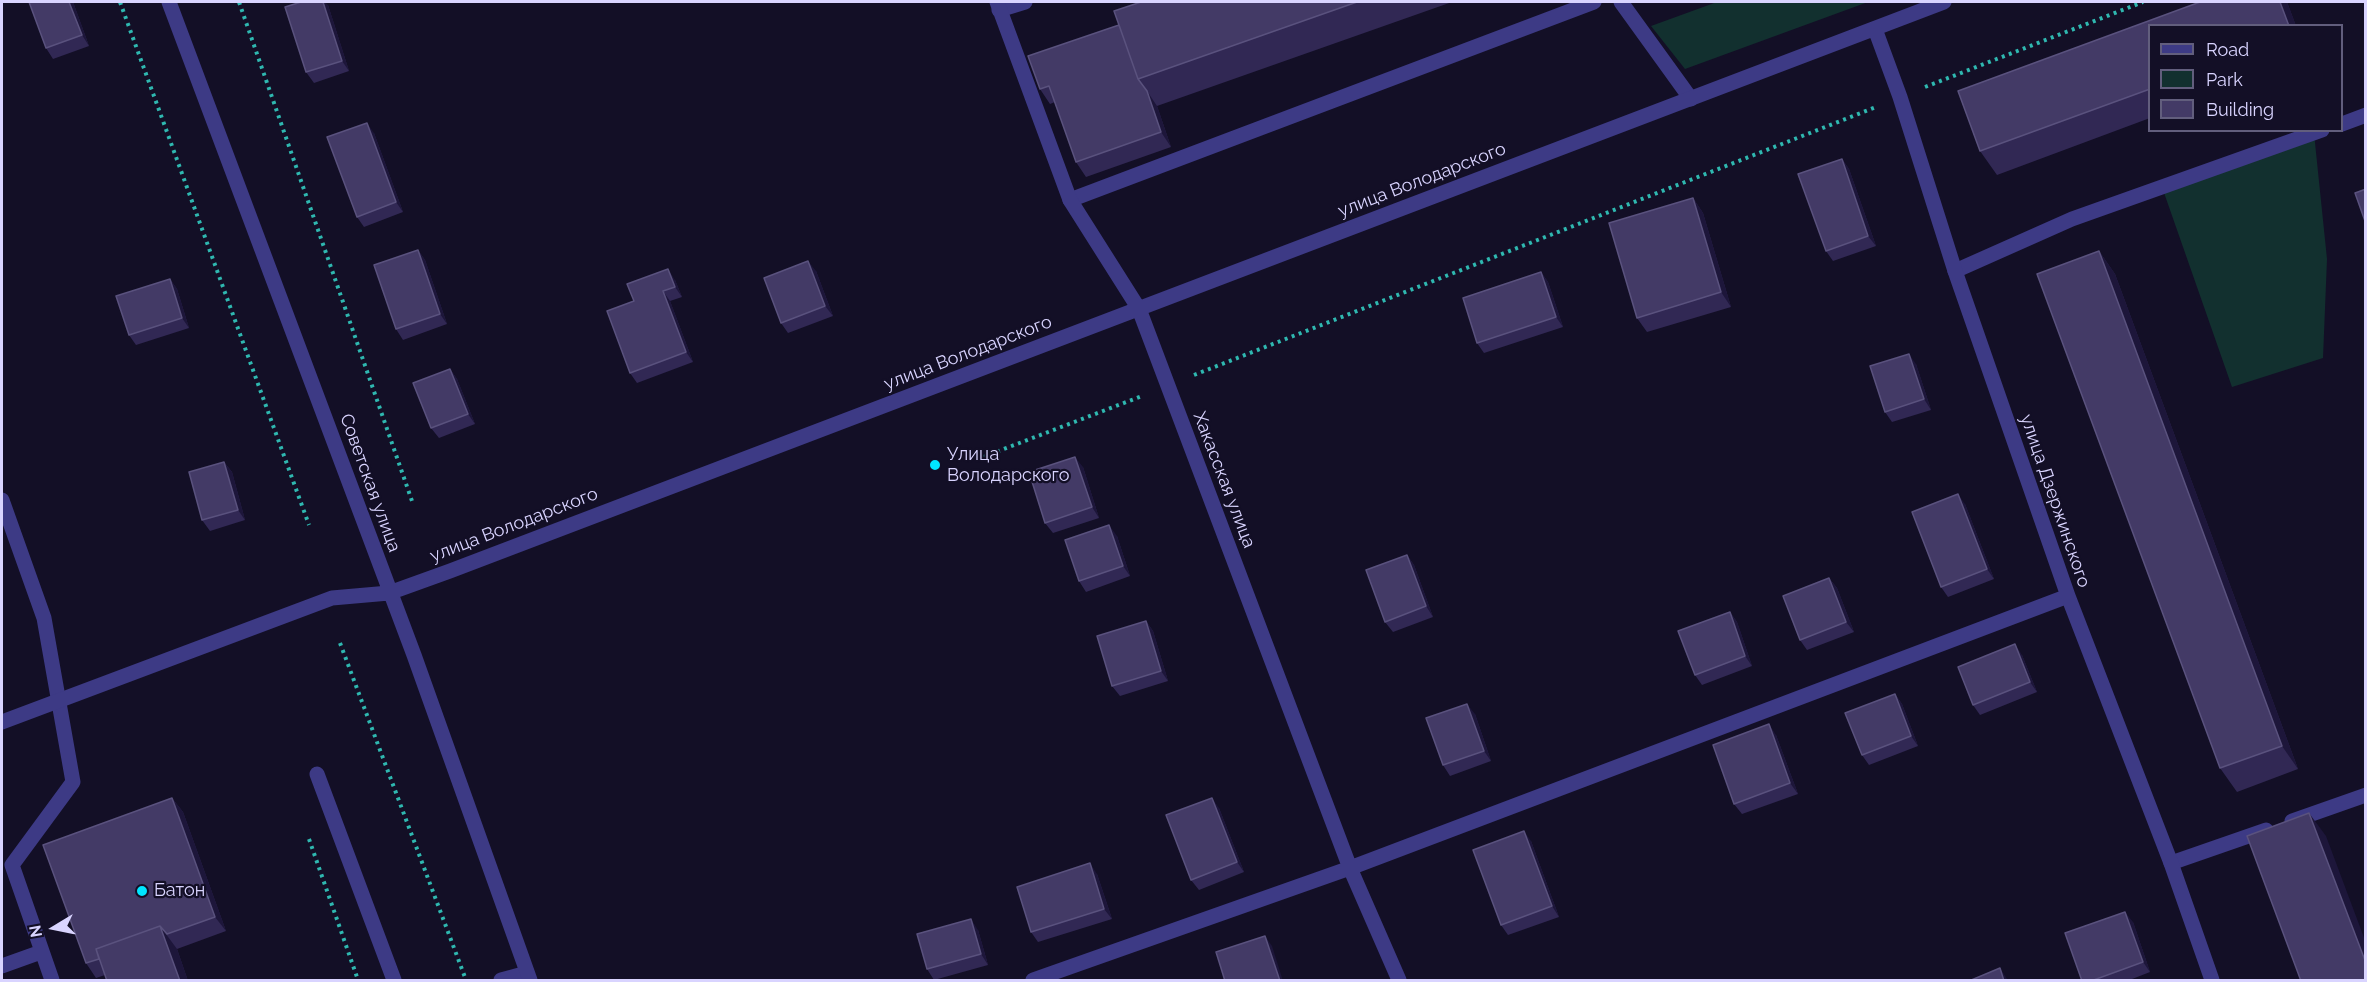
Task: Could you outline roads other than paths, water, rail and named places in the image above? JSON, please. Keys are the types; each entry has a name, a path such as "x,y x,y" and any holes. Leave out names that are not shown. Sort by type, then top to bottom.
{"street":[{"name":"Советская улица","path":"169,2 389,593 414,654 529,977"},
{"path":"998,6 1025,2"},
{"path":"1070,200 1594,2"},
{"path":"1621,2 1691,99"},
{"name":"улица Володарского","path":"2,722 332,598 389,593 1944,2"},
{"name":"Хакасская улица","path":"998,6 1070,200 1139,309 1350,868 1399,981"},
{"name":"улица Дзержинского","path":"1875,29 1900,97 1955,271 2068,596 2171,863 2212,981"},
{"path":"2343,123 2366,115"},
{"path":"1955,271 2072,219 2316,132"},
{"path":"2,500 44,618 74,782 12,865 51,981"},
{"path":"1033,981 1350,868 2068,596"},
{"path":"317,774 394,981"},
{"path":"2171,863 2366,795"},
{"path":"2,966 41,952"},
{"path":"501,981 529,977"}],"place":[{"name":"Улица Володарского","path":"935,465"},
{"name":"Батон","path":"142,891"}]}
